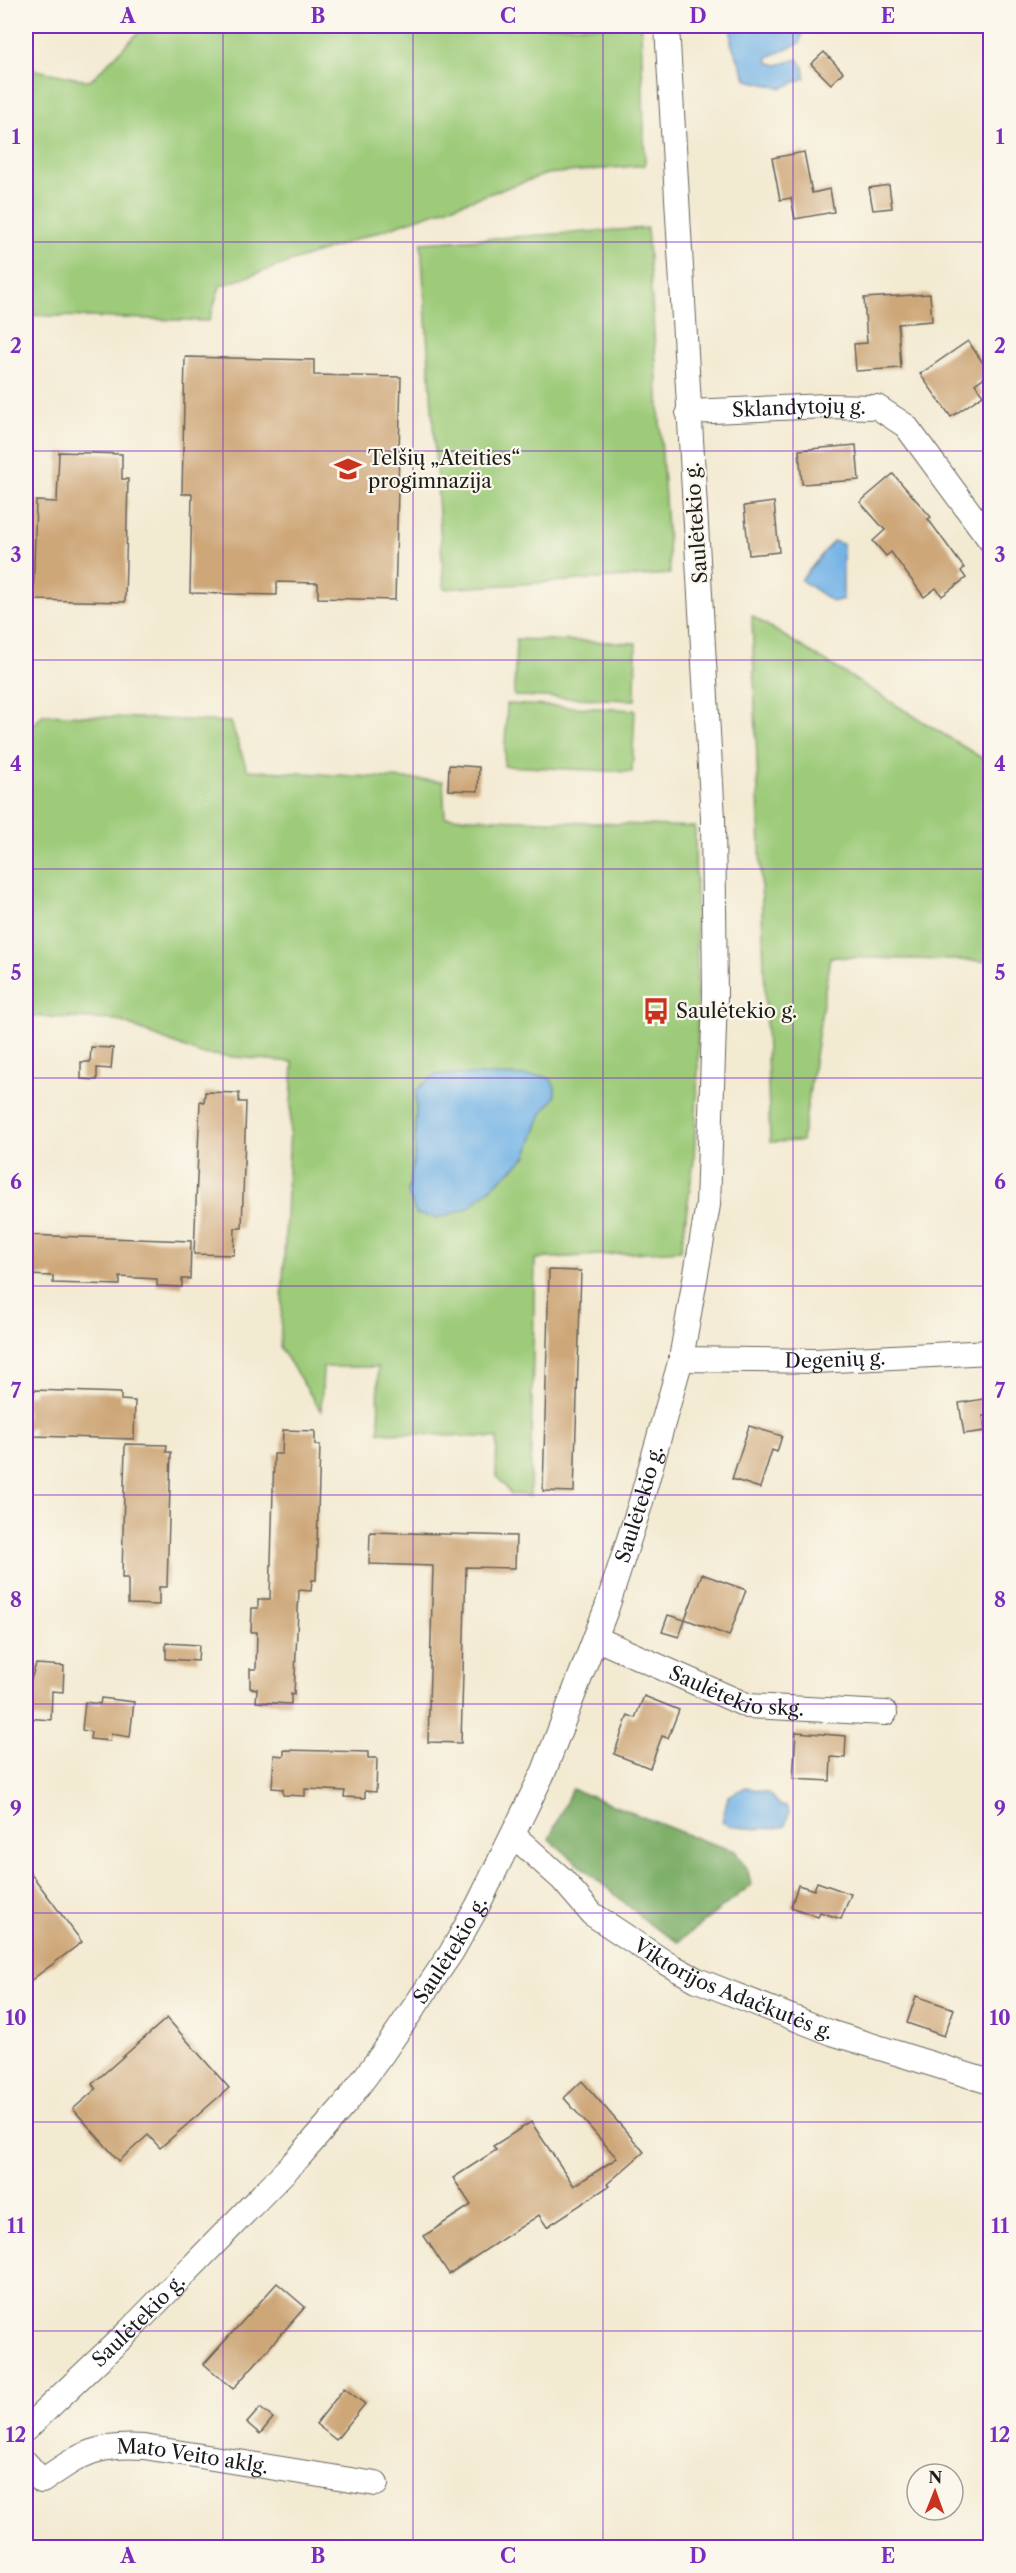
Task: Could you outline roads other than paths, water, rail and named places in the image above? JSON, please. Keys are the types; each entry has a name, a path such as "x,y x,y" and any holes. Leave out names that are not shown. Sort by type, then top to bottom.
{"street":[{"name":"Saulėtekio g.","path":"26,2429 130,2330 300,2156 345,2104 383,2053 451,1953 477,1907 544,1771 595,1638 640,1505 681,1359 708,1205 715,996 713,818 667,26"},
{"name":"Sklandytojų g.","path":"688,412 827,406 877,407 906,426 990,540"},
{"name":"Degenių g.","path":"681,1359 815,1361 990,1352"},
{"name":"Saulėtekio skg.","path":"595,1638 748,1706 885,1713"},
{"name":"Viktorijos Adačkutės g.","path":"513,1835 548,1865 592,1914 666,1963 697,1980 832,2033 990,2082"},
{"name":"Mato Veito aklg.","path":"26,2463 42,2481 83,2454 97,2448 118,2445 144,2446 375,2484"}],"water":[{"path":"732,26 804,26 800,43 768,57 768,62 777,65 798,59 804,67 805,78 782,88 747,80 731,43"},
{"path":"833,541 843,544 843,599 833,602 801,580"},
{"path":"436,1074 542,1076 551,1079 555,1088 555,1097 542,1113 526,1157 467,1209 438,1218 416,1214 408,1193 415,1152 416,1090"},
{"path":"746,1787 768,1793 781,1806 786,1807 789,1812 785,1826 735,1827 722,1822 728,1796"}],"place":[{"name":"Telšių „Ateities“ progimnazija","path":"348,469"},
{"name":"Saulėtekio g.","path":"656,1011"}]}
